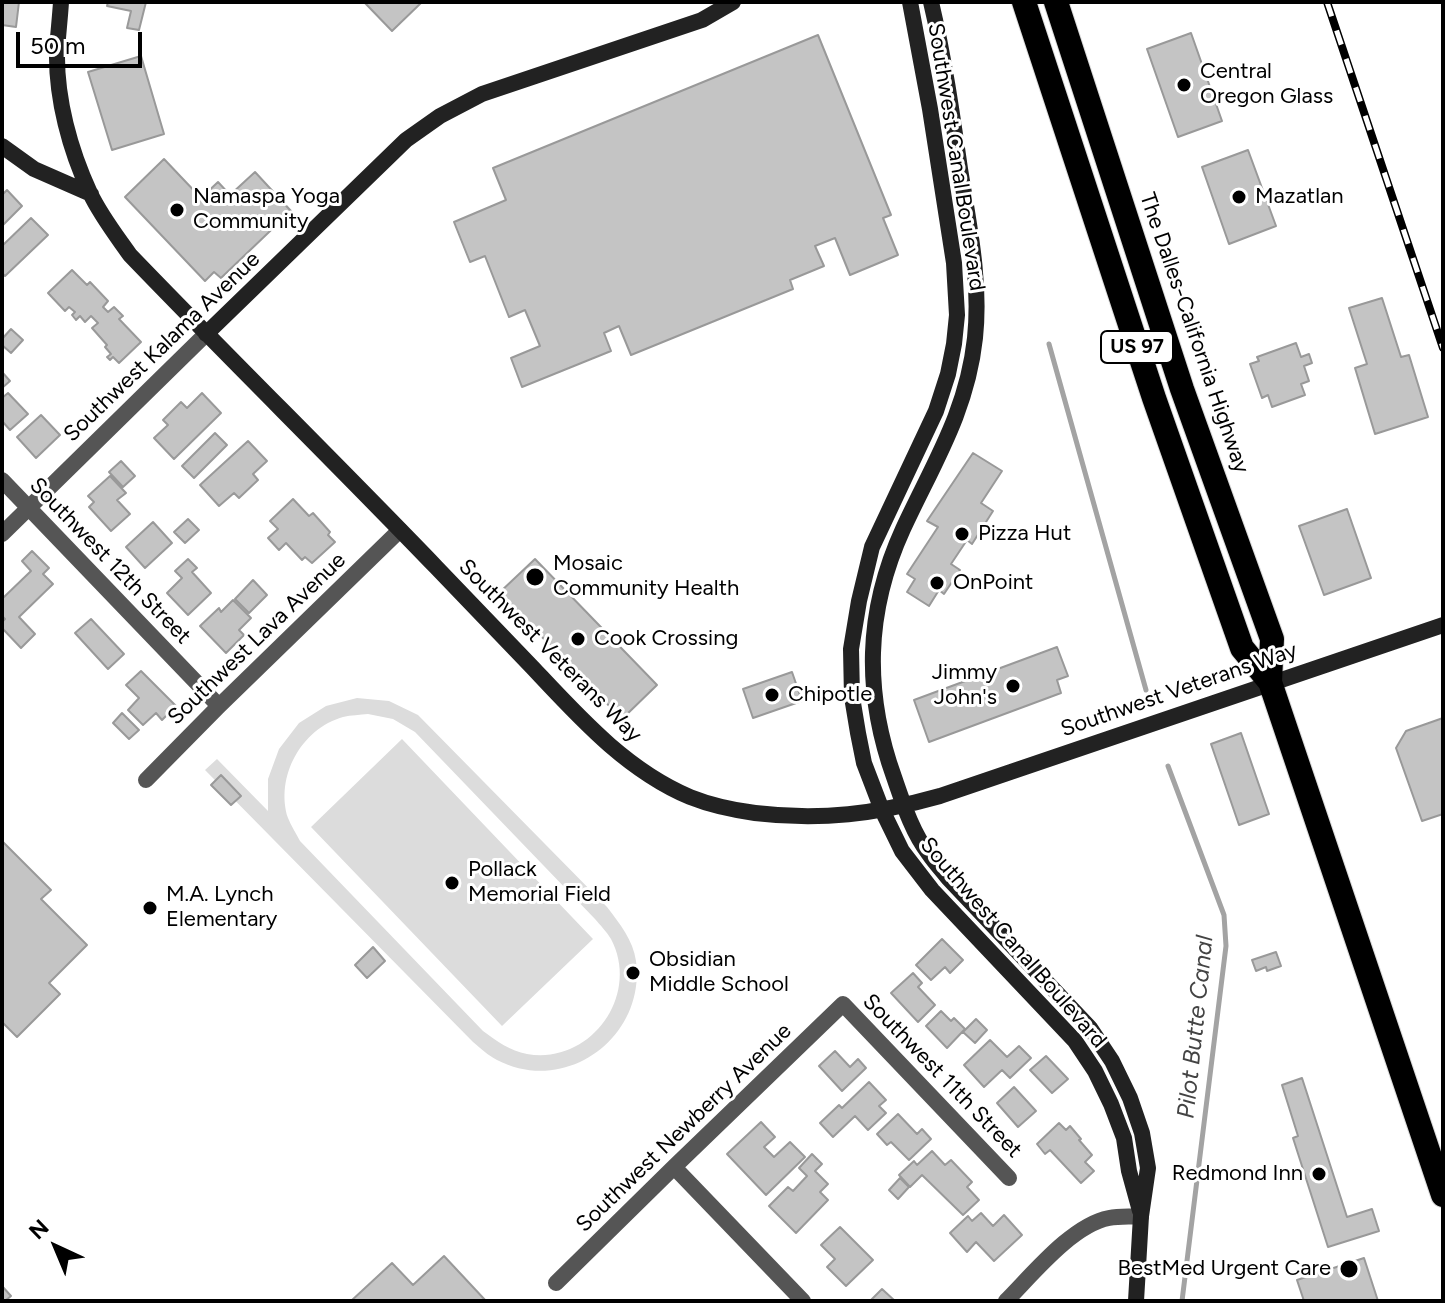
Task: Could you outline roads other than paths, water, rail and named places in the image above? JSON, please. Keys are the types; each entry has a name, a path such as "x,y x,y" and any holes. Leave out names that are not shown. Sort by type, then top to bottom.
{"highway":[{"name":"The Dalles-California Highway","path":"1024,2 1154,398 1242,648 1270,682 1443,1195"},
{"path":"1035,2 1050,14 1058,6"},
{"name":"The Dalles-California Highway","path":"1058,6 1182,389 1272,639 1270,682"}],"main road":[{"name":"Southwest Veterans Way","path":"61,2 57,53 62,108 73,149 91,194 130,255 579,717 654,780 692,798 736,810 815,818 904,805 940,796 1443,625"},
{"name":"Southwest Kalama Avenue","path":"206,334 406,140 440,116 482,94 702,20 733,2"},
{"name":"Southwest Canal Boulevard","path":"910,2 954,263 957,315 948,374 936,411 872,547 859,601 851,649 852,697 858,733 864,763 902,851 932,890 1075,1041 1095,1071 1124,1138 1141,1216"},
{"name":"Southwest Canal Boulevard","path":"931,2 951,107 977,285 975,337 962,403 902,532 878,602 873,641 873,691 878,724 886,757 904,805 925,848 1090,1028 1112,1061 1130,1098 1142,1133 1148,1168 1141,1216 1136,1301"},
{"path":"2,147 34,169 91,194"}],"street":[{"name":"Southwest Kalama Avenue","path":"2,534 206,334"},
{"name":"Southwest 12th Street","path":"2,480 219,706"},
{"name":"Southwest Lava Avenue","path":"146,780 400,530"},
{"name":"Southwest Newberry Avenue","path":"556,1283 843,1004"},
{"name":"Southwest 11th Street","path":"843,1004 1009,1178"},
{"path":"674,1167 803,1301"},
{"path":"1006,1301 1068,1239 1088,1225 1108,1218 1141,1216"}],"waterway":[{"name":"Pilot Butte Canal","path":"1049,344 1146,690"},
{"name":"Pilot Butte Canal","path":"1168,766 1224,915 1226,946 1182,1301"}],"railway":[{"path":"1327,2 1443,348"}],"place":[{"name":"Central Oregon Glass","path":"1184,85"},
{"name":"Mazatlan","path":"1239,197"},
{"name":"Namaspa Yoga Community","path":"177,210"},
{"name":"Pizza Hut","path":"962,534"},
{"name":"Mosaic Community Health","path":"535,577"},
{"name":"OnPoint","path":"937,583"},
{"name":"Cook Crossing","path":"578,639"},
{"name":"Jimmy John's","path":"1013,686"},
{"name":"Chipotle","path":"772,695"},
{"name":"Pollack Memorial Field","path":"452,883"},
{"name":"M.A. Lynch Elementary","path":"150,908"},
{"name":"Obsidian Middle School","path":"633,973"},
{"name":"Redmond Inn","path":"1319,1174"},
{"name":"BestMed Urgent Care","path":"1349,1269"}]}
